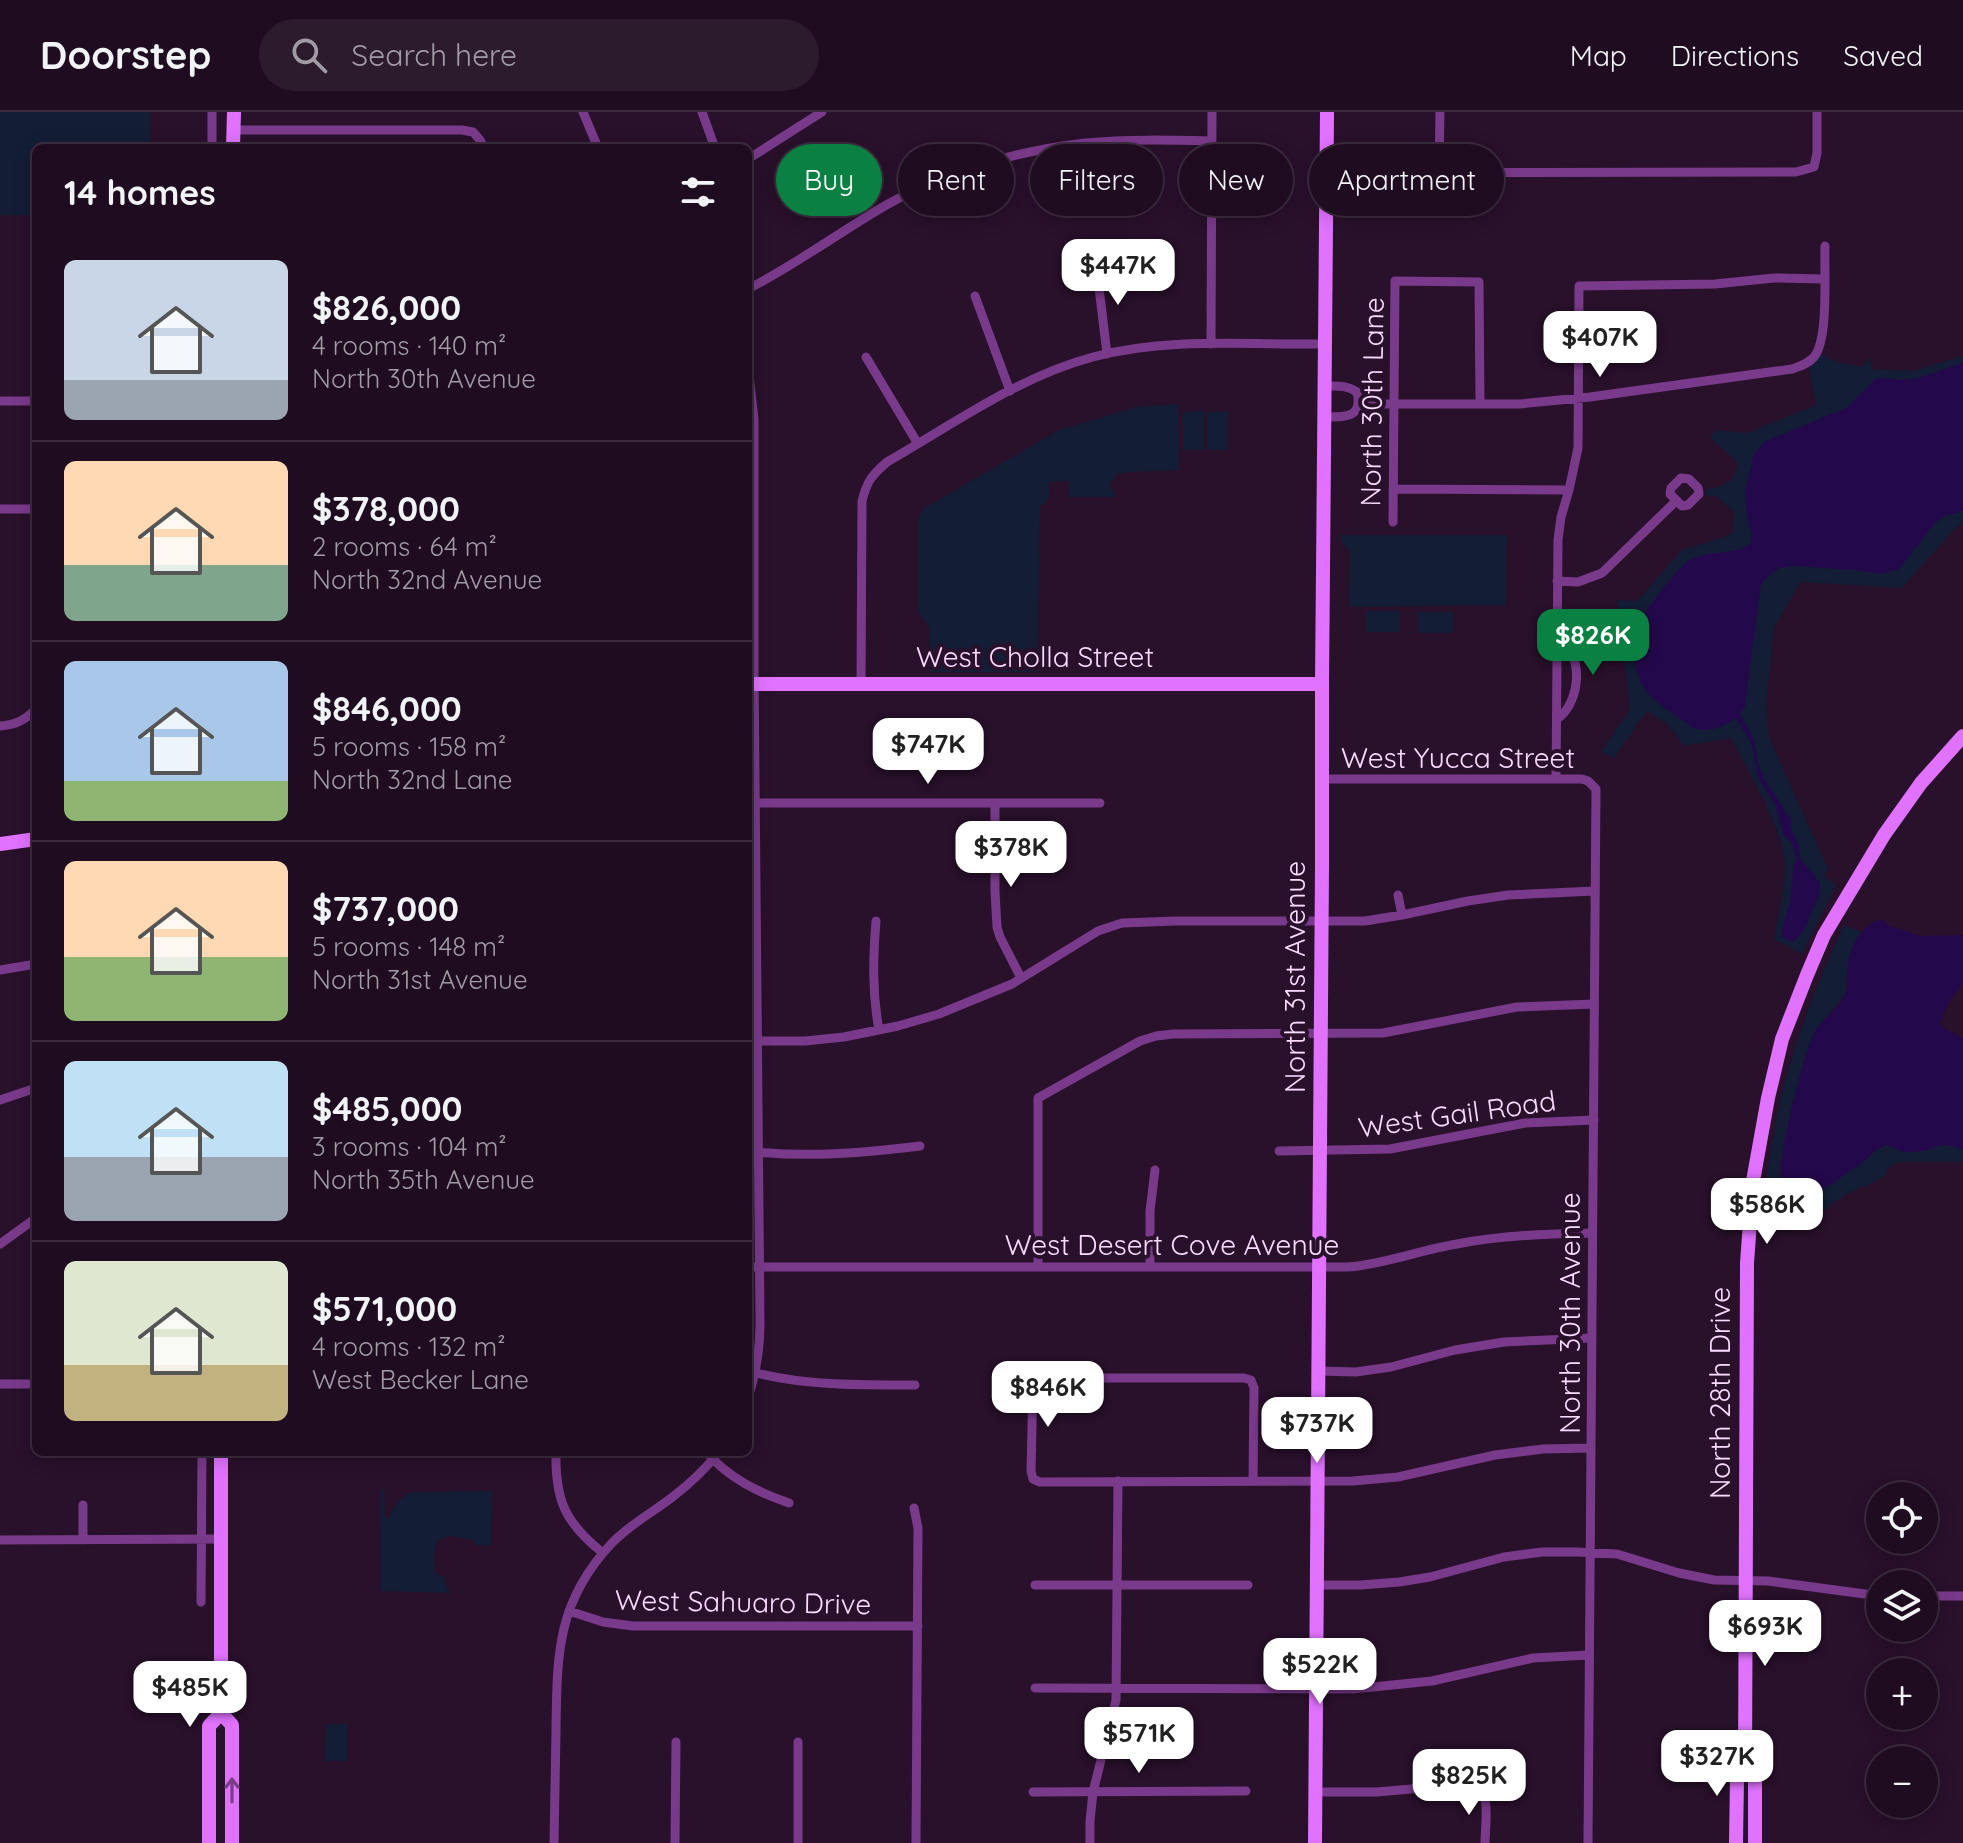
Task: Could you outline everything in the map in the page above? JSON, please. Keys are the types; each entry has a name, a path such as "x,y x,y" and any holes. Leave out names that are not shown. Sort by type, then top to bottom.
{"street":[{"path":"212,112 212,144"},
{"path":"233,144 234,112"},
{"path":"583,112 596,144"},
{"path":"702,112 714,144"},
{"path":"752,156 822,112"},
{"path":"1211,344 1212,112"},
{"name":"North 31st Avenue","path":"1327,112 1327,144"},
{"path":"1439,144 1440,112"},
{"path":"1504,173 1796,172 1814,167 1817,112"},
{"path":"234,130 462,130 473,132 482,144"},
{"path":"752,287 783,272 890,203 980,166 1031,152 1087,143 1212,141"},
{"name":"North 31st Avenue","path":"1315,1843 1326,216"},
{"path":"1360,404 1520,404 1804,365 1822,344 1825,246"},
{"path":"1096,263 1107,354"},
{"path":"1556,779 1559,529 1578,448 1579,286 1689,285 1774,278 1824,279"},
{"name":"North 30th Lane","path":"1393,522 1395,281 1479,282 1480,404"},
{"path":"975,296 1010,391"},
{"path":"861,683 862,501 872,475 887,462 1010,391 1092,357 1148,347 1325,344"},
{"path":"866,357 918,444"},
{"path":"1325,386 1352,388 1357,392 1360,404 1351,415 1325,417"},
{"path":"0,401 32,401"},
{"path":"1393,489 1569,490"},
{"path":"1557,581 1578,582 1602,573 1676,501"},
{"path":"0,509 32,509"},
{"path":"1557,638 1566,642 1573,655 1576,684 1573,700 1557,719"},
{"name":"West Cholla Street","path":"752,684 1322,684"},
{"path":"0,726 23,720 32,712"},
{"path":"752,714 755,803 752,927 758,1041 754,1152 760,1267 760,1340 752,1386"},
{"name":"North 28th Drive","path":"1736,1843 1737,1779 1745,1769 1746,1291 1753,1181 1765,1112 1782,1039 1824,935 1904,807 1963,736"},
{"name":"West Yucca Street","path":"1322,779 1582,779 1592,784"},
{"name":"North 30th Avenue","path":"1588,1843 1597,794 1592,784"},
{"path":"755,803 1100,803"},
{"path":"995,803 997,927 1021,978"},
{"path":"0,844 32,840"},
{"path":"758,1041 844,1037 939,1014 1021,978 1098,931 1122,923 1365,921 1508,895 1595,891"},
{"path":"1398,895 1402,915"},
{"path":"876,921 873,991 879,1030"},
{"path":"0,970 32,965"},
{"path":"1038,1267 1038,1098 1140,1041 1173,1034 1383,1033 1517,1007 1594,1004"},
{"path":"0,1100 32,1089"},
{"name":"West Gail Road","path":"1279,1151 1390,1149 1525,1123 1594,1120"},
{"path":"754,1152 843,1154 920,1146"},
{"path":"1150,1267 1150,1211 1155,1170"},
{"path":"0,1244 32,1221"},
{"name":"West Desert Cove Avenue","path":"752,1267 1319,1267 1365,1265 1496,1237 1592,1233"},
{"path":"1318,1371 1356,1372 1391,1367 1455,1350 1504,1342 1592,1338"},
{"path":"756,1373 831,1385 915,1385"},
{"path":"1253,1481 1254,1388 1251,1380 1033,1380 1031,1471 1033,1479 1040,1482 1353,1481 1398,1477 1473,1458 1519,1451 1591,1448"},
{"path":"0,1384 32,1384"},
{"path":"201,1602 202,1456"},
{"path":"221,1456 221,1713 232,1725 232,1843"},
{"path":"556,1456 557,1484 566,1514 582,1535 603,1553"},
{"path":"554,1843 558,1654 569,1611 580,1587 603,1553 625,1530 691,1483 712,1456"},
{"path":"714,1456 735,1479 789,1503"},
{"path":"1090,1843 1093,1792 1111,1722 1116,1688 1118,1481"},
{"path":"83,1505 83,1540"},
{"path":"914,1508 918,1528 916,1843"},
{"path":"0,1540 221,1539"},
{"path":"1316,1585 1399,1582 1504,1557 1542,1552 1589,1552 1617,1554 1714,1580 1796,1584 1866,1595"},
{"path":"1035,1585 1248,1585"},
{"path":"1938,1596 1963,1596"},
{"name":"West Sahuaro Drive","path":"569,1611 603,1622 633,1626 918,1626"},
{"path":"1035,1688 1353,1689 1432,1681 1533,1658 1589,1655"},
{"path":"209,1843 209,1726 221,1713"},
{"path":"675,1843 676,1742"},
{"path":"798,1742 798,1843"},
{"name":"North 28th Drive","path":"1745,1769 1755,1779 1755,1843"},
{"path":"1315,1792 1388,1791 1469,1780 1480,1785 1485,1798 1485,1843"},
{"path":"1033,1792 1246,1791"}],"shaded area":[{"path":"0,112 150,112 150,144 32,144 32,215 0,215"},
{"path":"1822,354 1837,362 1862,367 1871,357 1872,369 1911,371 1963,356 1963,527 1959,524 1902,588 1801,582 1774,627 1766,705 1769,737 1828,869 1824,875 1836,885 1802,954 1774,939 1784,882 1783,850 1764,800 1731,738 1684,746 1668,725 1647,711 1614,758 1601,752 1630,709 1617,600 1637,601 1682,550 1733,532 1734,512 1716,496 1706,496 1706,489 1718,487 1732,479 1738,463 1710,437 1716,430 1747,433 1816,405 1809,367"},
{"path":"1963,363 1963,511 1944,516 1935,523 1899,569 1881,574 1793,566 1780,568 1761,584 1745,706 1740,714 1754,740 1758,764 1766,782 1791,819 1800,858 1820,883 1819,896 1805,928 1791,942 1781,933 1797,860 1792,843 1783,834 1775,804 1758,778 1752,745 1736,718 1715,728 1698,729 1651,697 1635,666 1637,627 1664,587 1690,560 1750,544 1745,491 1754,454 1764,442 1846,408 1875,379 1918,378"},
{"path":"1178,404 1179,470 1116,474 1110,486 1116,497 1069,497 1069,481 1049,482 1049,499 1045,505 1040,505 1037,672 930,672 929,627 918,611 918,519 923,509 1059,430 1136,407"},
{"path":"1204,411 1204,450 1183,450 1183,412"},
{"path":"1228,411 1228,450 1207,450 1207,412"},
{"path":"1341,535 1507,535 1506,605 1349,607 1350,552"},
{"path":"1366,611 1400,611 1400,632 1366,632"},
{"path":"1418,612 1453,612 1453,633 1418,633"},
{"path":"1878,920 1920,936 1963,935 1963,983 1950,1000 1940,1023 1963,1038 1963,1149 1942,1146 1909,1152 1887,1145 1815,1195 1797,1194 1785,1188 1781,1173 1791,1109 1804,1062 1814,1033 1845,994 1854,944 1866,927"},
{"path":"1844,924 1861,932 1848,963 1845,994 1814,1033 1792,1106 1780,1163 1780,1178 1862,1163 1887,1145 1909,1152 1955,1147 1963,1149 1963,1162 1900,1162 1889,1167 1885,1176 1863,1188 1861,1186 1827,1209 1806,1210 1803,1203 1763,1202 1777,1115 1796,1044"},
{"path":"380,1490 384,1490 385,1517 388,1519 398,1501 411,1492 492,1491 491,1546 475,1545 474,1540 449,1536 439,1540 435,1548 437,1575 444,1576 451,1593 381,1591"},
{"path":"326,1724 347,1724 347,1761 325,1761"}]}
